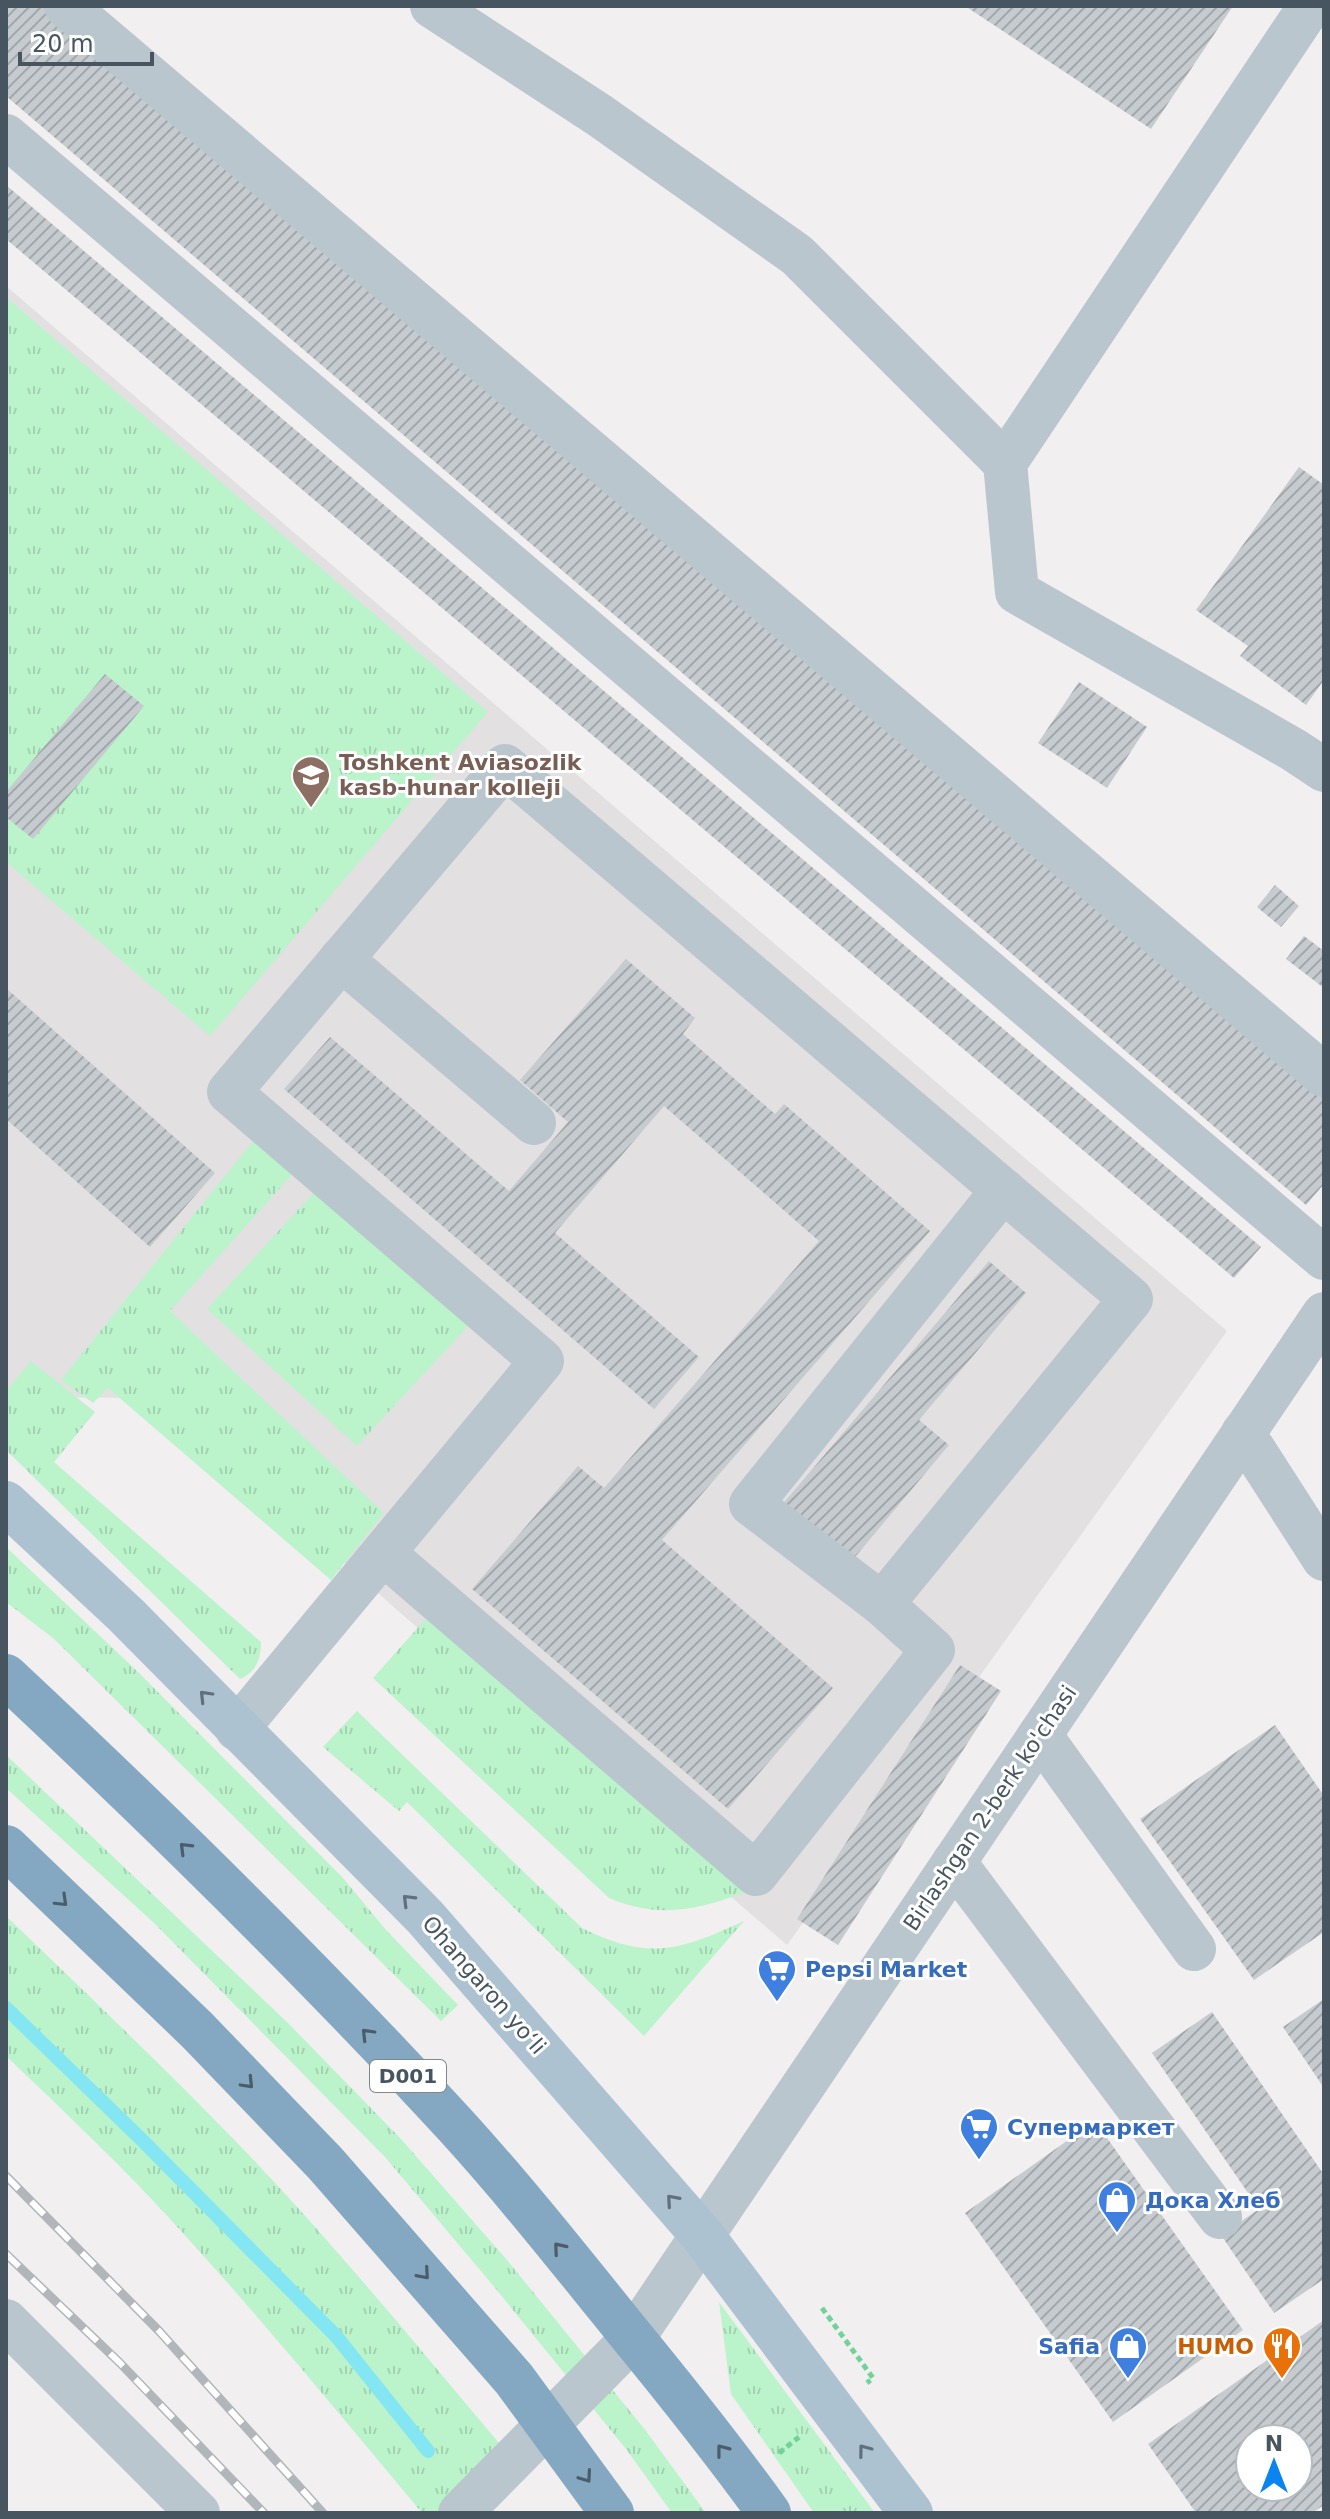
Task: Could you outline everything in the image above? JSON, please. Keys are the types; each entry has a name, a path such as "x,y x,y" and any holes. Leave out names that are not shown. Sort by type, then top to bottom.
{"highway":[{"name":"D001","path":"6,1676 133,1795 458,2128 633,2338 769,2513"},
{"path":"6,1847 197,2030 325,2163 495,2357 612,2513"}],"main road":[{"name":"Ohangaron yoʻli","path":"6,1503 126,1615 425,1917 702,2235 911,2513"}],"street":[{"path":"66,6 1324,1075"},
{"path":"432,6 599,115 797,255 1005,463"},
{"path":"1310,6 1005,463 1017,592 1324,770"},
{"path":"6,136 1324,1258"},
{"path":"237,1729 542,1361 229,1092 505,766 1131,1299 882,1604"},
{"path":"341,959 534,1123"},
{"path":"383,1553 756,1874 933,1650 882,1604 751,1504 1003,1190"},
{"name":"Birlashgan 2-berk ko'chasi","path":"460,2513 633,2338 1324,1314"},
{"path":"1243,1433 1324,1559"},
{"path":"1040,1735 1194,1949"},
{"path":"954,1862 1220,2217"},
{"path":"6,2321 198,2513"}],"path":[{"path":"822,2308 873,2378 861,2388"},
{"path":"776,2455 800,2436"}],"shaded area":[{"name":"Toshkent Aviasozlik kasb-hunar kolleji","path":"6,286 1227,1331 787,1945 397,1610 162,1398 6,1397"}],"green space":[{"path":"6,297 488,712 210,1036 6,862"},
{"path":"254,1140 296,1170 170,1311 384,1513 331,1580 108,1388 93,1403 61,1380"},
{"path":"320,1186 471,1323 357,1446 207,1309"},
{"path":"31,1361 95,1412 54,1462 261,1642 260,1654 250,1673 240,1679 6,1450 6,1391"},
{"path":"6,1547 139,1673 343,1878 386,1930 458,2005 441,2021 53,1638 6,1602"},
{"path":"430,1614 746,1892 678,1910 644,1908 609,1898 373,1678"},
{"path":"357,1711 582,1928 626,1945 663,1948 701,1939 744,1921 644,2036 407,1802 399,1811 323,1747"},
{"path":"6,1755 288,2023 401,2139 507,2260 646,2431 706,2513 672,2513 626,2449 385,2157 154,1923 6,1788"},
{"path":"6,1916 187,2092 281,2189 521,2469 462,2513 422,2513 274,2336 182,2232 118,2164 6,2056"},
{"path":"719,2302 875,2513 814,2513 731,2394"}],"building":[{"path":"6,6 48,6 1324,1091 1324,1184 1306,1205 6,96"},
{"path":"965,6 1233,6 1151,129"},
{"path":"6,185 1261,1247 1234,1278 6,239"},
{"path":"1299,467 1324,485 1324,680 1306,705 1240,656 1248,646 1196,610"},
{"path":"105,674 144,706 33,839 6,817 6,792"},
{"path":"1079,682 1147,727 1107,788 1038,743"},
{"path":"1275,885 1299,906 1281,927 1257,907"},
{"path":"1304,936 1324,951 1324,988 1286,959"},
{"path":"626,959 695,1018 683,1034 775,1114 784,1104 930,1231 662,1540 833,1688 728,1809 472,1589 578,1466 604,1488 819,1241 664,1106 555,1233 699,1357 654,1409 284,1089 330,1037 509,1191 568,1122 520,1080"},
{"path":"6,988 215,1173 150,1247 6,1119"},
{"path":"989,1261 1026,1293 919,1420 949,1445 850,1563 781,1506"},
{"path":"960,1665 1001,1691 838,1945 797,1919"},
{"path":"1275,1725 1324,1796 1324,1932 1254,1980 1140,1819"},
{"path":"1324,1999 1324,2088 1283,2027"},
{"path":"1212,2012 1324,2175 1324,2279 1274,2313 1221,2235 1259,2209 1152,2053"},
{"path":"1095,2121 1243,2330 1113,2422 965,2213"},
{"name":"HUMO","path":"1324,2320 1324,2505 1312,2513 1196,2513 1148,2444"}],"waterway":[{"path":"6,2008 336,2336 428,2451"}],"railway":[{"path":"6,2176 159,2331 323,2513"},
{"path":"6,2254 120,2363 264,2513"}],"place":[{"name":"Toshkent Aviasozlik kasb-hunar kolleji","path":"311,809"},
{"name":"Pepsi Market","path":"777,2003"},
{"name":"Супермаркет","path":"979,2161"},
{"name":"Дока Хлеб","path":"1117,2234"},
{"name":"Safia","path":"1128,2380"},
{"name":"HUMO","path":"1282,2380"}]}
